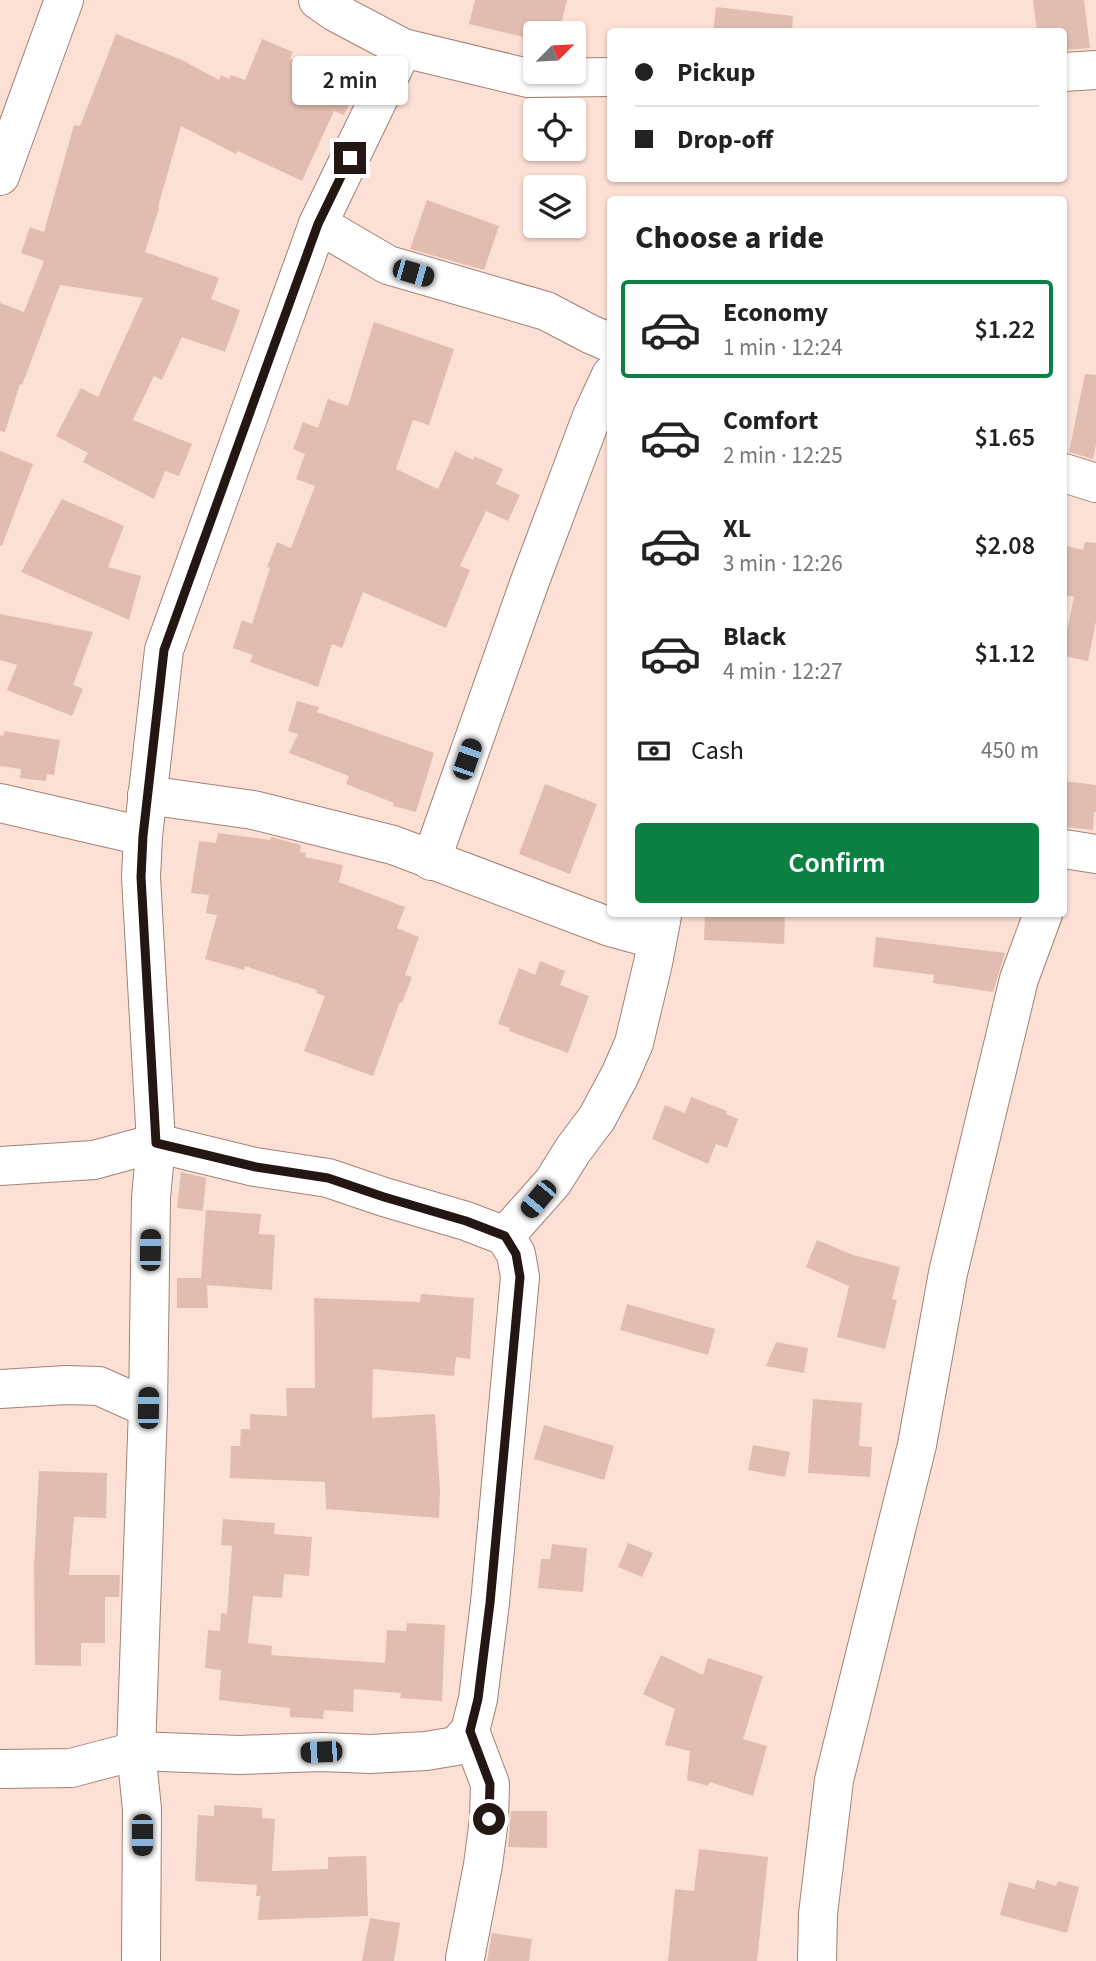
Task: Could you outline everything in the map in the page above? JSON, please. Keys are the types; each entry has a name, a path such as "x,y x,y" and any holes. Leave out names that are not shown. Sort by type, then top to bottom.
{"street":[{"path":"0,176 64,0"},
{"path":"318,0 403,48 528,78 607,77"},
{"path":"141,1961 142,1808 136,1751 148,1408 151,1198 156,1143 141,877 147,795 164,650 318,224 403,48"},
{"path":"1067,72 1096,70"},
{"path":"318,224 388,265 546,311 607,340"},
{"path":"431,861 540,555 592,416 607,384"},
{"path":"1067,474 1096,482"},
{"path":"147,795 253,810 393,845 610,927 660,927 634,1044 620,1075 597,1118 553,1182 505,1236"},
{"path":"0,803 143,836"},
{"path":"817,1961 818,1914 834,1780 917,1445 951,1260 1019,979 1042,917"},
{"path":"0,1166 94,1160 156,1143 256,1167 328,1178 466,1221 505,1236 516,1254 520,1277 490,1603 478,1699 470,1731 456,1746 426,1751 370,1754 321,1752 239,1755 136,1751 71,1768 0,1769"},
{"path":"0,1389 99,1386 148,1408"},
{"path":"465,1958 483,1865 490,1784 470,1731"}],"building":[{"path":"475,0 567,0 562,21 523,21 523,37 469,24"},
{"path":"1033,0 1084,0 1090,48 1067,50 1067,28 1036,28"},
{"path":"716,7 793,16 792,28 713,28"},
{"path":"116,34 182,60 219,80 221,75 229,79 231,75 245,80 262,39 293,52 290,58 355,92 344,115 334,111 302,181 238,151 236,154 181,126 145,252 219,278 211,299 240,310 225,352 182,337 162,380 154,376 133,420 192,444 179,476 165,471 154,499 83,462 88,453 56,436 81,388 98,397 143,298 60,285 22,385 20,384 5,432 0,431 0,303 24,312 44,261 21,253 30,227 44,232 74,125 80,126"},
{"path":"427,200 499,226 484,270 410,249"},
{"path":"374,322 454,349 429,425 413,420 396,469 438,489 455,451 473,460 474,456 503,469 496,484 520,495 508,521 486,511 460,566 470,570 446,628 363,592 342,648 332,644 318,687 250,662 253,655 233,648 242,620 252,624 270,568 267,567 277,542 291,548 315,486 296,479 305,454 293,449 303,422 318,428 328,399 348,406"},
{"path":"1085,374 1096,375 1096,444 1093,459 1069,452"},
{"path":"0,451 33,464 2,546 0,545"},
{"path":"62,499 124,526 108,567 141,576 129,620 21,572"},
{"path":"1085,542 1096,543 1096,621 1088,661 1067,657 1067,631 1074,597 1067,596 1067,546 1083,550"},
{"path":"0,614 93,632 73,685 83,689 72,716 7,690 17,665 0,660"},
{"path":"297,701 319,707 317,712 434,753 416,812 393,806 394,803 346,784 349,776 289,753 298,734 288,731"},
{"path":"4,731 60,740 54,775 47,774 46,781 20,778 21,769 0,766 0,735 3,736"},
{"path":"1067,781 1096,785 1093,830 1067,827"},
{"path":"545,784 597,804 570,874 519,854"},
{"path":"218,833 270,840 271,837 301,845 300,852 306,853 305,857 343,865 339,882 405,907 397,928 419,937 405,975 412,977 373,1076 304,1051 325,996 316,993 317,990 245,966 244,970 205,959 217,915 206,913 209,895 191,893 199,841 216,843"},
{"path":"705,917 785,917 784,944 704,940"},
{"path":"876,937 1005,953 993,992 933,983 934,975 873,967"},
{"path":"540,961 565,971 560,985 589,996 568,1053 509,1031 510,1028 498,1024 519,968 535,975"},
{"path":"691,1097 727,1111 726,1114 738,1119 727,1148 716,1144 708,1164 652,1139 665,1105 685,1113"},
{"path":"181,1172 206,1178 203,1211 177,1208"},
{"path":"206,1210 261,1214 259,1234 275,1235 272,1290 207,1285 208,1308 177,1308 177,1278 201,1278"},
{"path":"817,1240 853,1255 900,1267 892,1299 897,1300 885,1349 837,1337 849,1286 806,1267"},
{"path":"421,1294 474,1298 470,1359 456,1357 454,1376 373,1369 372,1418 435,1414 439,1518 326,1509 325,1482 230,1478 231,1446 240,1446 241,1429 250,1429 250,1414 287,1416 286,1388 315,1388 314,1298 420,1302"},
{"path":"627,1304 715,1329 708,1355 620,1330"},
{"path":"776,1342 808,1348 804,1373 766,1366"},
{"path":"813,1399 862,1403 859,1446 872,1447 870,1477 808,1473"},
{"path":"544,1425 614,1446 604,1480 534,1459"},
{"path":"753,1445 790,1452 785,1477 748,1470"},
{"path":"39,1471 107,1473 106,1518 74,1517 69,1575 120,1575 119,1597 105,1597 105,1643 81,1643 81,1666 35,1665 34,1566"},
{"path":"223,1519 275,1523 274,1534 312,1537 309,1576 284,1574 282,1598 253,1596 248,1643 272,1646 271,1655 385,1663 387,1630 406,1631 407,1623 445,1625 442,1701 400,1698 401,1693 354,1689 353,1712 324,1710 323,1719 290,1717 290,1708 219,1700 221,1670 205,1668 208,1630 220,1631 221,1613 227,1614 232,1546 221,1545"},
{"path":"628,1543 653,1553 642,1577 618,1567"},
{"path":"552,1544 587,1548 583,1592 538,1588 541,1559 550,1559"},
{"path":"661,1655 703,1675 708,1658 763,1676 743,1739 767,1746 753,1796 710,1782 708,1786 687,1780 690,1751 665,1745 675,1709 643,1694"},
{"path":"214,1805 262,1808 262,1818 275,1819 272,1871 328,1869 328,1857 366,1856 368,1916 258,1920 260,1896 256,1896 257,1885 195,1881 198,1815 214,1816"},
{"path":"511,1811 547,1811 547,1848 508,1847"},
{"path":"699,1849 768,1857 757,1961 668,1961 675,1889 694,1891"},
{"path":"1037,1880 1056,1886 1058,1881 1079,1887 1067,1933 1000,1915 1009,1882 1034,1889"},
{"path":"370,1918 400,1923 394,1961 362,1961"},
{"path":"492,1933 532,1939 529,1961 487,1961"}],"route":[{"path":"350,158 318,224 164,650 143,836 141,877 156,1143 256,1167 328,1178 466,1221 505,1236 516,1254 520,1277 490,1603 478,1699 470,1731 490,1784 489,1819"}]}
